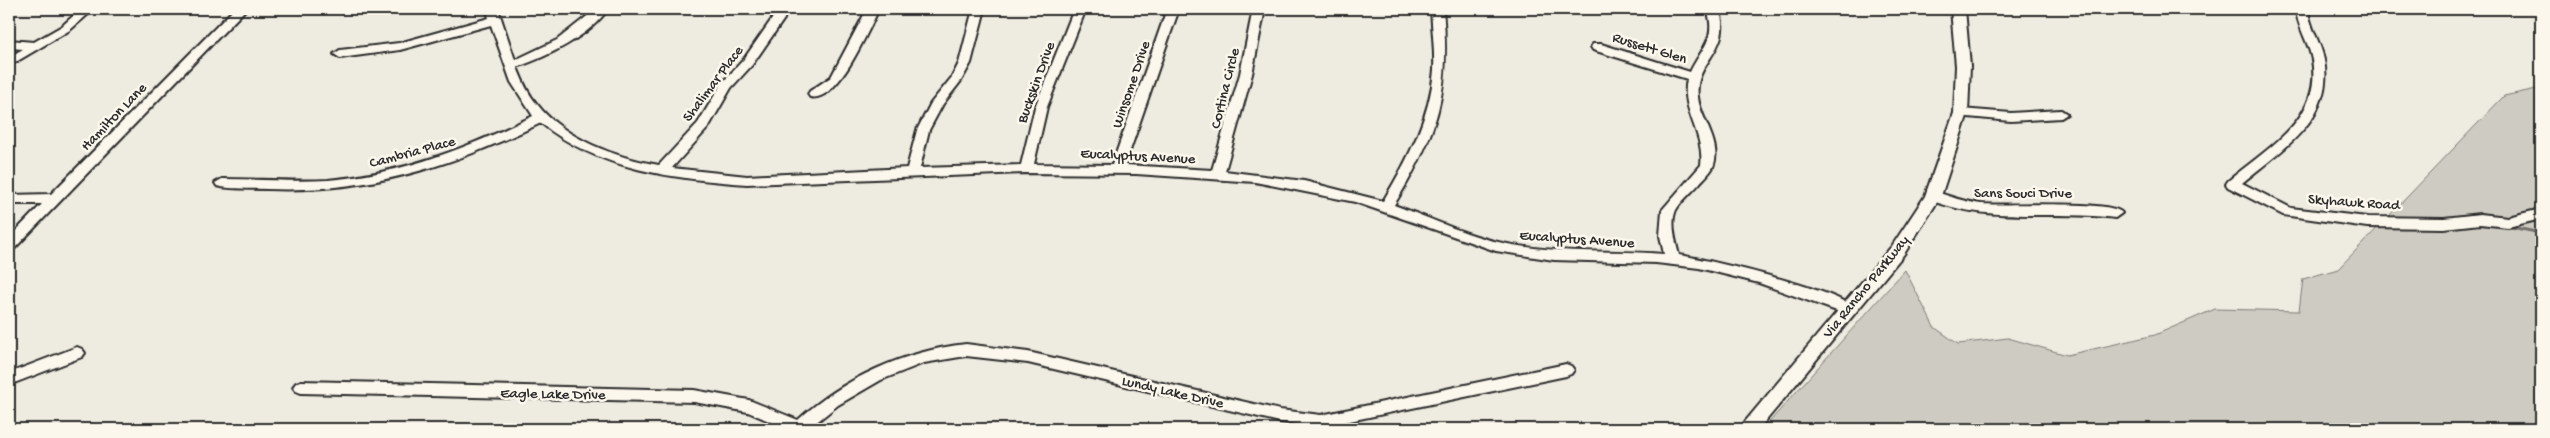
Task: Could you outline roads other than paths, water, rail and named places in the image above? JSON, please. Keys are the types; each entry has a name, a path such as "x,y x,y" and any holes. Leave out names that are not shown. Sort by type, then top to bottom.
{"main road":[{"name":"Via Rancho Parkway","path":"1748,429 1898,250 1933,196 1961,113 1963,66 1958,9"}],"street":[{"path":"9,62 66,28 88,9"},
{"name":"Hamilton Lane","path":"9,246 240,9"},
{"path":"512,65 539,56 562,44 577,34 602,9"},
{"name":"Shalimar Place","path":"661,171 703,125 726,86 748,62 778,19 781,9"},
{"path":"814,94 836,79 873,9"},
{"path":"912,173 923,130 937,103 957,78 965,63 979,9"},
{"name":"Buckskin Drive","path":"1027,169 1038,115 1080,9"},
{"name":"Winsome Drive","path":"1117,169 1173,9"},
{"name":"Cortina Circle","path":"1217,175 1246,74 1259,9"},
{"path":"1386,208 1408,172 1424,137 1435,102 1440,58 1437,9"},
{"path":"1673,260 1667,236 1669,210 1708,166 1710,158 1708,145 1693,104 1690,88 1694,77 1712,47 1718,31 1713,9"},
{"name":"Skyhawk Road","path":"2302,9 2319,66 2321,85 2314,105 2304,121 2281,146 2233,184 2288,212 2368,222 2444,223 2480,219 2519,222 2541,214"},
{"path":"340,54 400,46 494,14"},
{"name":"Eucalyptus Avenue","path":"494,14 518,83 530,104 542,117 552,126 590,149 622,162 661,171 702,178 747,180 1059,167 1217,175 1273,180 1335,192 1386,208 1463,237 1512,250 1559,255 1673,260 1745,272 1797,289 1848,310"},
{"path":"9,44 36,46"},
{"name":"Russett Glen","path":"1597,48 1694,77"},
{"path":"1961,113 2011,117 2061,114"},
{"name":"Cambria Place","path":"222,183 328,184 382,178 465,153 542,117"},
{"name":"Sans Souci Drive","path":"1933,196 1949,204 1966,208 2000,210 2088,209 2115,213"},
{"path":"9,199 56,198"},
{"name":"Lundy Lake Drive","path":"799,429 818,411 859,384 928,355 964,350 1020,356 1280,416 1321,421 1566,370"},
{"path":"9,379 77,353"},
{"name":"Eagle Lake Drive","path":"301,387 694,396 727,400 778,416 799,429"}],"waterway":[{"path":"2511,227 2541,233"}]}
